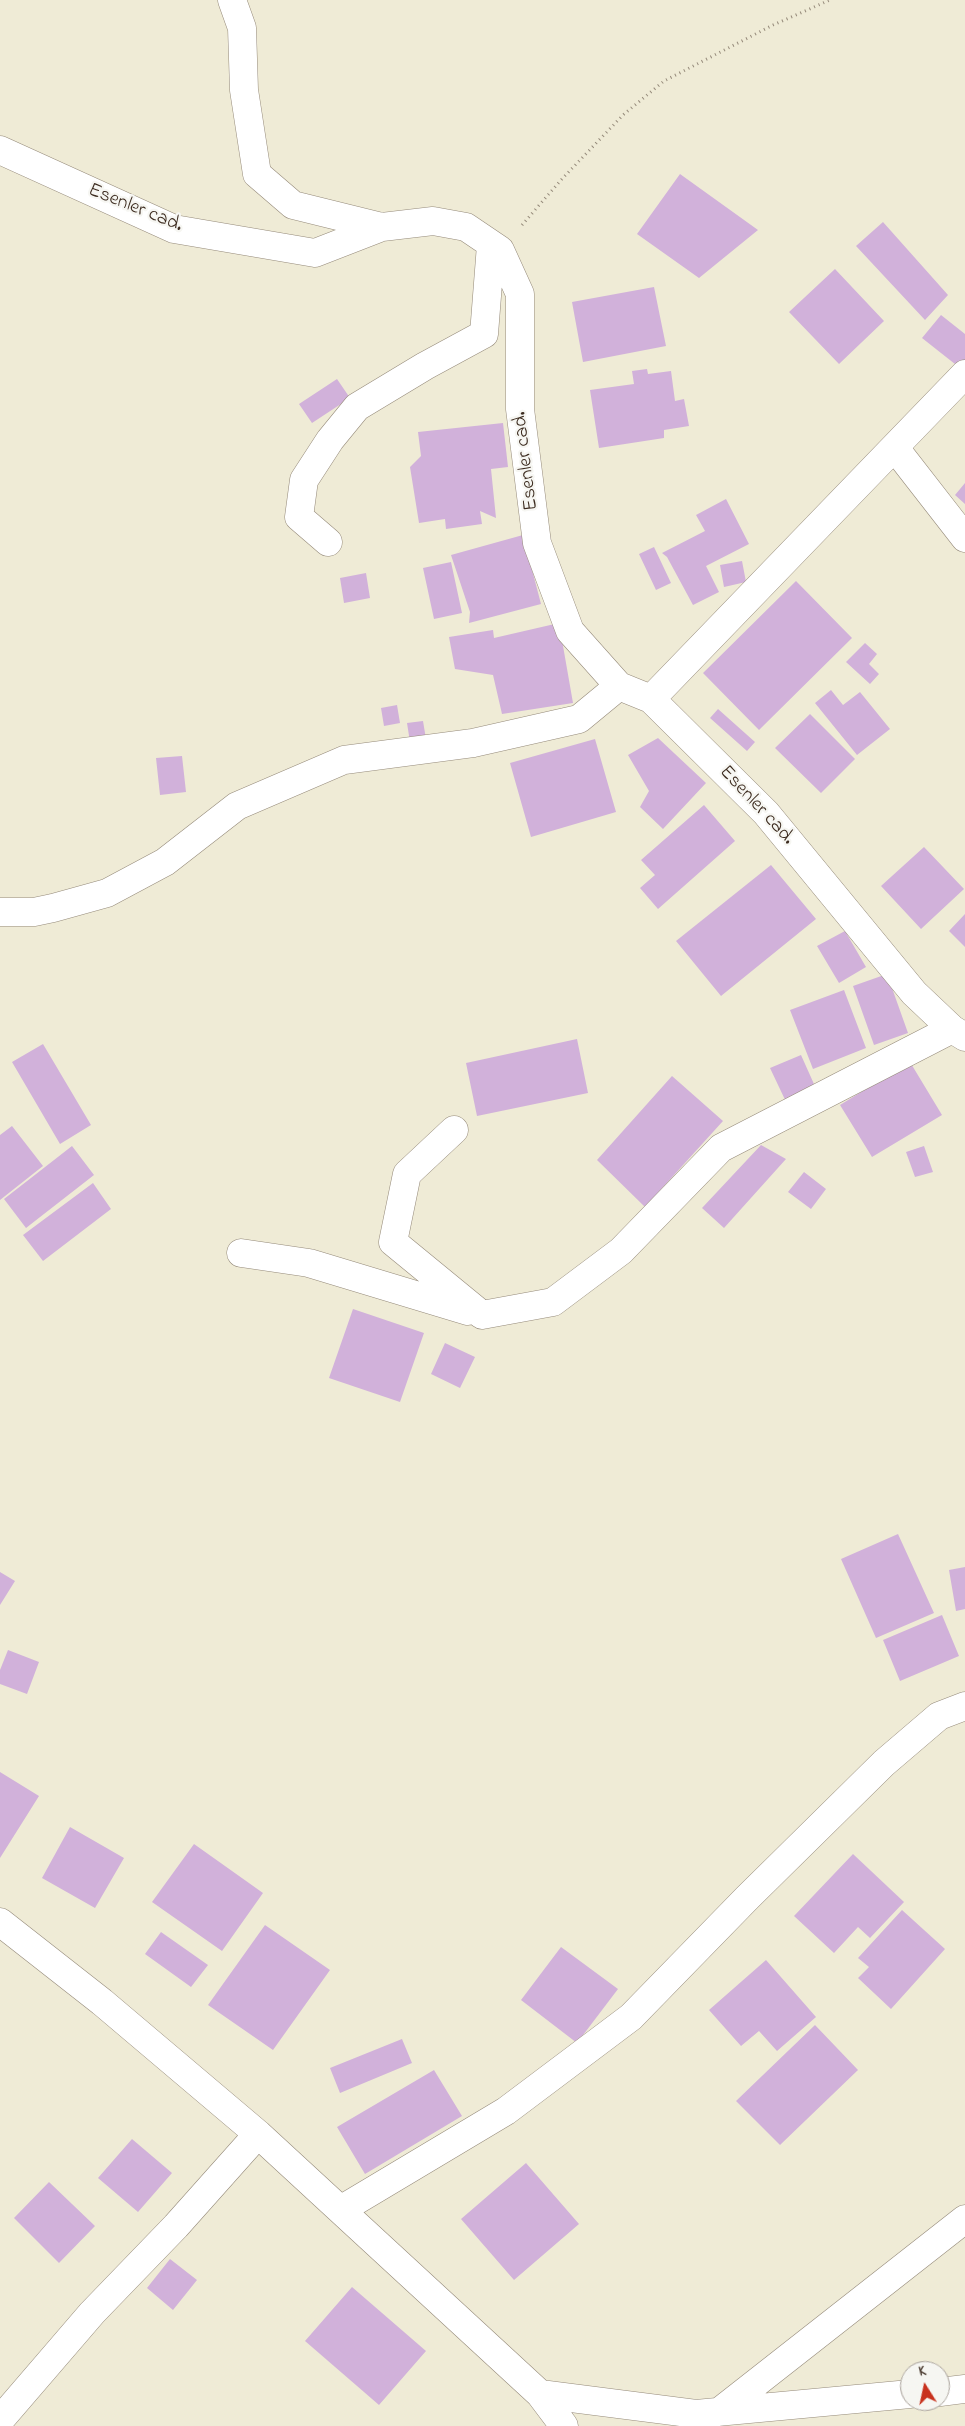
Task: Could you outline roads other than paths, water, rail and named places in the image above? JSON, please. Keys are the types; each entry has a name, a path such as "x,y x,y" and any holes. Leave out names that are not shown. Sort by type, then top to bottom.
{"street":[{"path":"232,0 242,28 244,90 257,174 293,206 382,227"},
{"name":"Esenler cad.","path":"0,150 174,229 315,253 382,227 432,221 466,227 496,248 520,294 520,410 537,543 570,631 618,686 651,699 766,813 914,993 958,1033"},
{"path":"328,542 299,517 304,480 330,440 357,407 425,366 484,334 496,248"},
{"path":"651,699 965,374"},
{"path":"895,448 965,538"},
{"path":"0,912 44,910 107,893 165,862 237,806 344,760 473,743 579,719 618,686"},
{"path":"241,1253 309,1263 482,1315 553,1302 621,1251 721,1148 958,1033"},
{"path":"454,1130 407,1174 393,1242 482,1315"},
{"path":"342,2209 506,2111 631,2017 747,1898 884,1763 939,1716 965,1706"},
{"path":"0,1922 102,2002 258,2134 342,2209 540,2394 564,2426"},
{"path":"0,2420 92,2313 176,2226 258,2134"},
{"path":"719,2412 965,2219"},
{"path":"950,2391 965,2389"},
{"path":"540,2394 696,2414 900,2395"}]}
